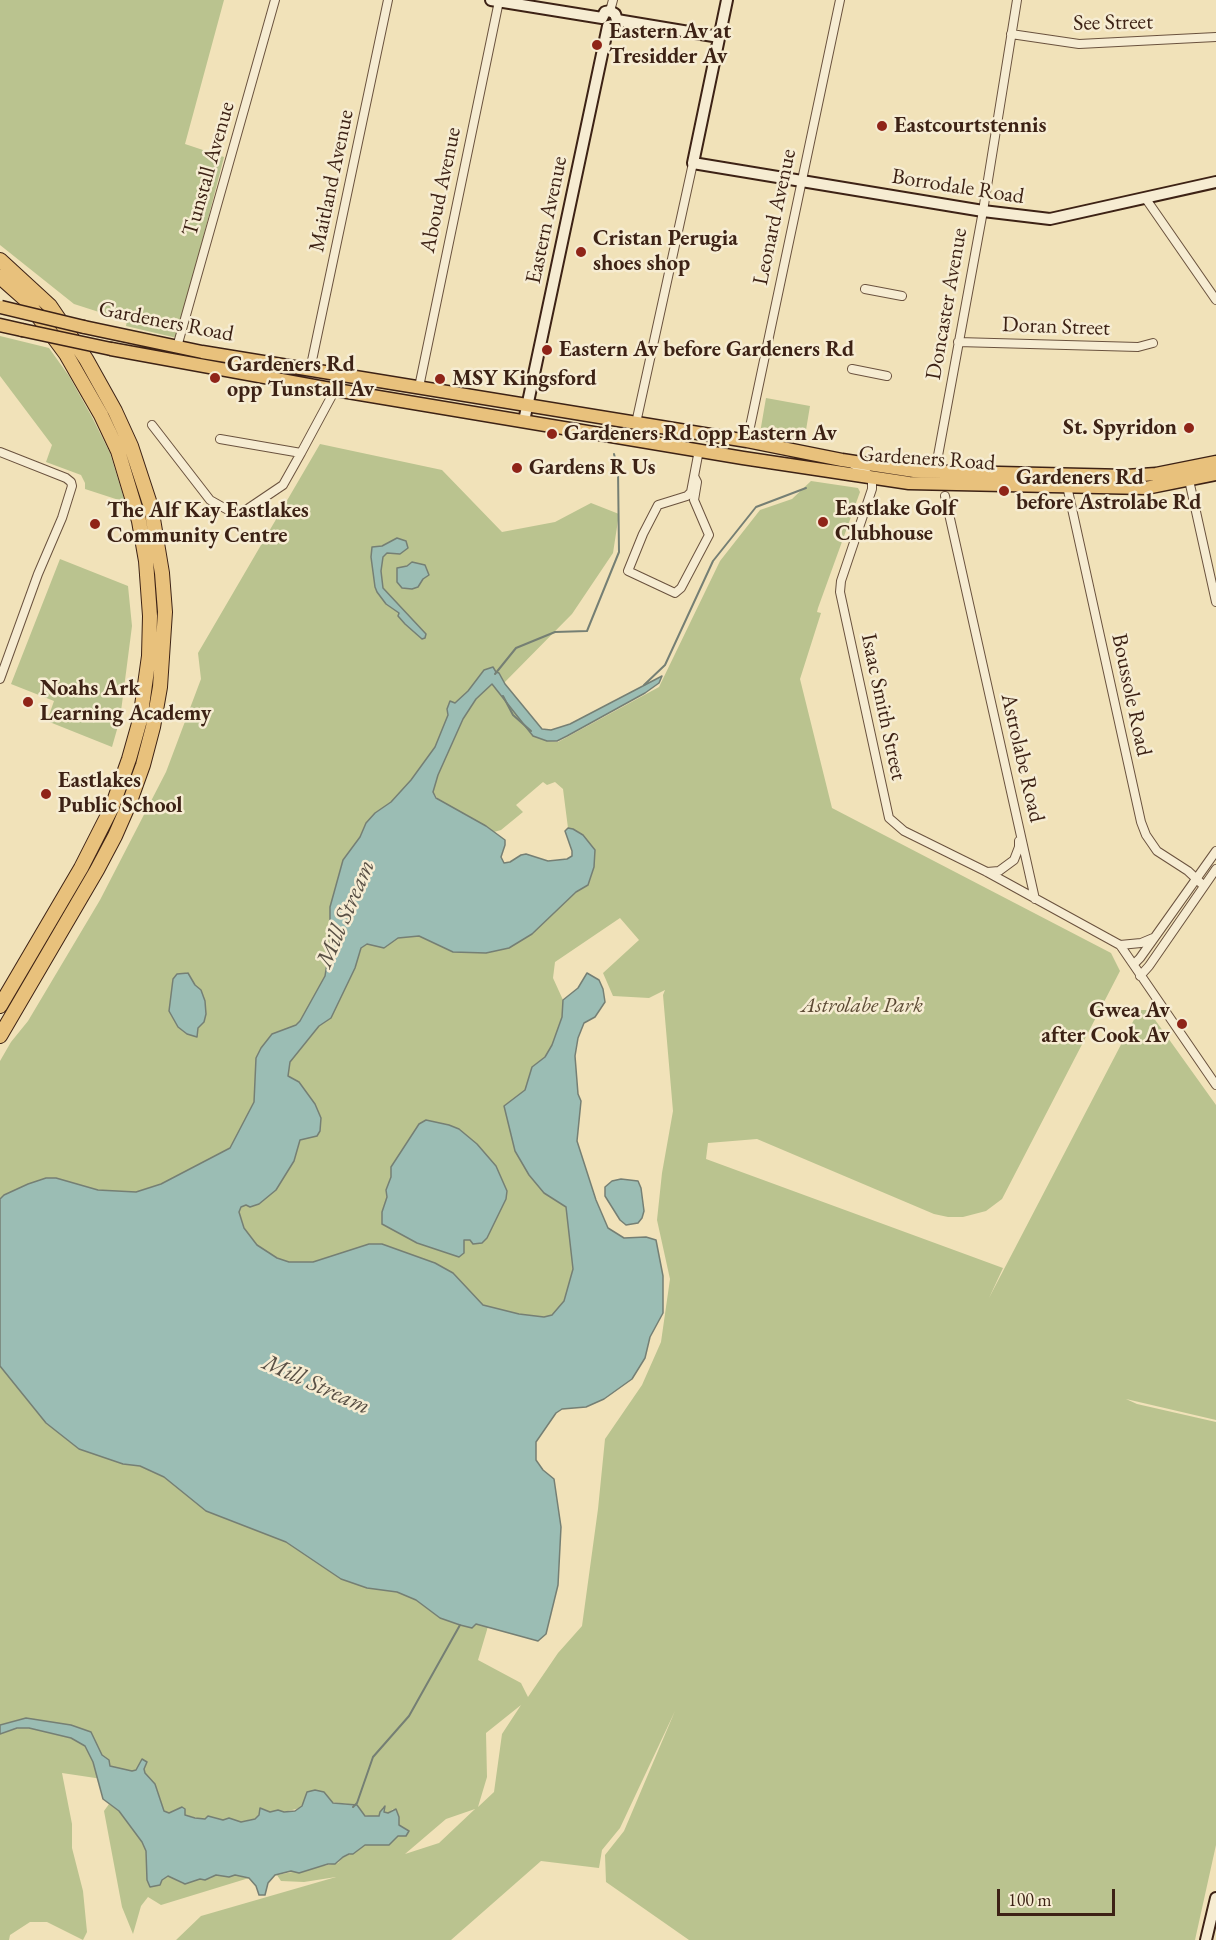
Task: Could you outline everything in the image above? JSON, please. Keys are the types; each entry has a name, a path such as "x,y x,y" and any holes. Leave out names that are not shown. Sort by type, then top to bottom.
{"highway":[{"path":"0,260 50,306 86,359 119,420 131,446 151,507 162,573 165,612 160,687 153,727 129,804 97,870 0,1035"},
{"path":"0,277 26,300 66,354 101,415 118,451 139,521 146,561 150,616 149,656 140,720 112,807 81,868 0,1006"}],"main road":[{"name":"Gardeners Road","path":"1,307 177,347 747,441 842,460 914,471 1132,476 1156,474 1216,462"},
{"name":"Gardeners Road","path":"0,325 111,350 336,390 872,479 909,483 1146,488 1216,474"}],"street":[{"name":"Tunstall Avenue","path":"177,347 275,0"},
{"name":"Maitland Avenue","path":"310,370 388,0"},
{"path":"636,423 727,0"},
{"name":"Leonard Avenue","path":"747,441 840,0"},
{"name":"Doncaster Avenue","path":"935,472 983,211 1017,0"},
{"path":"495,1 610,15 718,37"},
{"name":"Aboud Avenue","path":"419,387 495,1"},
{"name":"Eastern Avenue","path":"524,421 610,15"},
{"name":"See Street","path":"1011,34 1079,44 1216,37"},
{"name":"Borrodale Road","path":"693,164 983,211 1050,219 1216,182"},
{"path":"1146,199 1216,300"},
{"path":"865,289 902,296"},
{"name":"Doran Street","path":"958,342 1138,347 1153,343"},
{"path":"852,369 887,376"},
{"path":"152,425 210,500 235,514 240,514 283,485 344,375"},
{"path":"220,439 301,453"},
{"path":"695,478 697,482 694,500 709,535 681,588 675,593 628,571 658,505 687,496 695,478 699,450"},
{"path":"0,452 66,478 71,482 72,491 38,574 0,679"},
{"path":"842,460 864,470 872,479"},
{"name":"Isaac Smith Street","path":"872,479 872,489 841,581 840,592 889,818 903,831 987,872 1035,899"},
{"path":"1189,480 1216,602"},
{"name":"Boussole Road","path":"1067,486 1141,822 1146,835 1157,851 1188,871 1204,886"},
{"name":"Astrolabe Road","path":"945,496 1035,899"},
{"path":"987,872 999,871 1014,860 1019,848 1019,827"},
{"path":"1134,964 1216,851"},
{"path":"1140,976 1216,869"},
{"path":"1035,899 1120,945 1216,1085"},
{"path":"1120,945 1141,943 1155,938"},
{"path":"1206,1940 1216,1898"}],"green space":[{"path":"0,0 224,0 185,144 224,157 177,338 126,326 127,321 74,304 0,245"},
{"path":"0,336 49,348 69,376 110,453 125,502 85,489 81,475 46,462 52,445 0,376"},
{"path":"766,398 810,406 804,442 760,433"},
{"name":"Astrolabe Park","path":"320,444 442,470 502,532 555,522 591,503 619,514 613,553 572,614 497,690 533,736 558,742 659,687 720,561 760,510 792,499 811,481 858,488 860,492 818,608 817,612 821,613 800,679 832,808 1111,953 1120,971 1002,1199 986,1211 963,1217 934,1214 757,1139 708,1143 706,1159 1003,1268 989,1298 1139,1010 1148,1010 1216,1105 1216,1420 1126,1399 1137,1404 1216,1422 1216,1845 1195,1940 689,1940 606,1882 605,1855 624,1831 675,1711 620,1828 602,1850 599,1868 541,1861 451,1940 176,1940 201,1916 336,1877 304,1882 281,1881 277,1875 338,1863 343,1857 356,1852 365,1845 389,1845 398,1836 406,1836 408,1831 399,1825 397,1812 393,1809 388,1813 384,1812 383,1807 379,1816 372,1817 362,1814 357,1805 331,1802 304,1802 300,1808 284,1812 278,1810 270,1812 260,1808 259,1815 255,1819 241,1822 208,1816 206,1819 197,1818 185,1815 185,1812 178,1809 169,1813 164,1812 156,1787 62,1773 72,1824 72,1848 83,1891 87,1932 83,1940 47,1922 30,1922 10,1935 9,1940 0,1940 0,1344 495,1603 478,1660 521,1683 528,1697 558,1653 582,1626 605,1439 642,1385 661,1342 670,1279 657,1220 662,1173 673,1111 663,995 665,990 649,998 613,996 603,973 639,940 620,918 555,962 553,978 563,1000 562,1017 552,1045 545,1057 532,1067 525,1090 519,1095 573,1199 581,1260 561,1331 0,1227 0,1061 11,1042 28,1021 100,900 166,772 201,679 198,653","holes":["543,782 547,785 555,782 563,789 568,828 573,829 588,885 576,892 532,934 509,948 384,840 435,786 433,792 440,802 494,832 501,830 523,812 516,805","521,1705 502,1734 494,1792 478,1807 487,1777 486,1733","475,1809 439,1843 405,1854 446,1819"]},
{"path":"60,559 128,586 132,626 120,719 112,747 47,721 54,701 11,684"},
{"path":"109,1804 119,1811 142,1842 146,1851 150,1887 160,1885 162,1880 168,1876 183,1884 209,1879 216,1875 249,1878 161,1905 148,1897 141,1906 133,1934 122,1907 104,1811"}],"water":[{"path":"397,538 406,541 408,548 400,554 387,553 383,557 381,571 383,588 426,634 422,639 405,624 398,616 399,613 386,604 375,587 372,547 382,546"},
{"path":"412,562 425,565 429,575 418,587 402,588 397,582 397,568 407,566"},
{"path":"493,667 542,729 551,730 570,724 662,676 659,683 645,693 557,741 547,741 533,736 492,684 476,699 463,719 438,775 433,792 436,798 486,826 505,840 501,857 504,863 526,854 548,861 567,859 572,856 572,851 565,831 568,828 573,829 583,835 595,850 594,867 588,885 576,892 532,934 509,948 486,953 453,952 419,936 398,938 384,948 367,944 361,948 355,968 331,1018 319,1026 290,1062 288,1076 299,1082 315,1104 321,1118 320,1131 317,1136 300,1140 294,1161 276,1190 259,1204 241,1207 239,1212 244,1228 257,1245 277,1258 289,1262 313,1262 369,1244 382,1244 435,1263 453,1273 483,1305 519,1314 544,1317 552,1315 564,1301 573,1269 566,1207 544,1193 529,1175 515,1151 504,1106 525,1090 532,1067 545,1057 552,1045 562,1017 563,1000 578,988 587,973 599,980 605,1002 595,1017 584,1023 578,1038 575,1056 578,1094 581,1101 577,1141 596,1200 608,1228 624,1238 646,1237 656,1240 663,1276 663,1313 650,1337 645,1358 632,1379 604,1399 586,1407 562,1409 556,1413 536,1442 536,1460 554,1479 561,1527 558,1585 546,1634 538,1641 476,1624 472,1628 460,1625 440,1618 416,1600 397,1592 367,1588 341,1579 286,1542 206,1511 164,1477 140,1466 123,1464 79,1449 46,1423 0,1366 0,1199 28,1184 46,1178 56,1178 98,1190 136,1192 161,1184 230,1148 254,1102 256,1058 261,1048 272,1034 296,1025 300,1021 325,976 330,945 330,907 343,860 360,837 366,823 375,813 391,802 411,780 435,747 448,715 447,709 450,701 455,703 468,691 484,670"},
{"path":"188,973 201,990 205,1001 206,1014 204,1022 198,1028 197,1037 187,1034 178,1027 169,1011 173,979 177,974"},
{"path":"426,1120 459,1129 477,1144 496,1166 507,1191 506,1199 487,1238 482,1243 473,1244 470,1240 464,1240 464,1253 459,1257 417,1243 382,1224 382,1212 391,1177 391,1167 419,1124"},
{"path":"621,1179 638,1181 641,1188 644,1211 638,1223 626,1225 620,1220 605,1196 605,1187 612,1181"},
{"path":"26,1718 71,1725 91,1732 102,1755 109,1760 110,1766 132,1771 136,1770 142,1759 147,1762 145,1773 155,1784 164,1811 169,1813 182,1807 185,1809 185,1815 195,1818 205,1819 208,1816 241,1822 255,1819 259,1815 260,1808 270,1812 295,1811 302,1806 307,1792 315,1790 324,1792 333,1803 357,1805 365,1816 379,1816 385,1806 384,1812 388,1813 396,1809 399,1825 409,1831 406,1836 398,1836 389,1845 365,1845 335,1864 299,1873 291,1871 275,1875 268,1883 265,1895 259,1895 256,1886 249,1878 235,1875 229,1877 216,1875 185,1884 168,1876 162,1880 160,1885 150,1887 147,1880 146,1851 142,1842 119,1811 103,1799 93,1762 85,1746 71,1738 29,1728 17,1728 0,1734 0,1725"}],"waterway":[{"path":"495,674 516,648 555,632 587,631 619,552 618,470 614,454"},
{"path":"644,685 665,665 713,561 756,507 806,488"},
{"name":"Mill Stream","path":"503,696 513,715 531,731"},
{"name":"Mill Stream","path":"353,1807 357,1803 373,1757 409,1716 460,1625"}],"place":[{"name":"Eastern Av at Tresidder Av","path":"597,45"},
{"name":"Eastcourtstennis","path":"882,126"},
{"name":"Cristan Perugia shoes shop","path":"581,252"},
{"name":"Eastern Av before Gardeners Rd","path":"547,350"},
{"name":"Gardeners Rd opp Tunstall Av","path":"215,378"},
{"name":"MSY Kingsford","path":"440,379"},
{"name":"St. Spyridon","path":"1189,428"},
{"name":"Gardeners Rd opp Eastern Av","path":"552,434"},
{"name":"Gardens R Us","path":"517,468"},
{"name":"Gardeners Rd before Astrolabe Rd","path":"1004,491"},
{"name":"Eastlake Golf Clubhouse","path":"823,522"},
{"name":"The Alf Kay Eastlakes Community Centre","path":"95,524"},
{"name":"Noahs Ark Learning Academy","path":"28,702"},
{"name":"Eastlakes Public School","path":"46,794"},
{"name":"Gwea Av after Cook Av","path":"1182,1024"}]}
